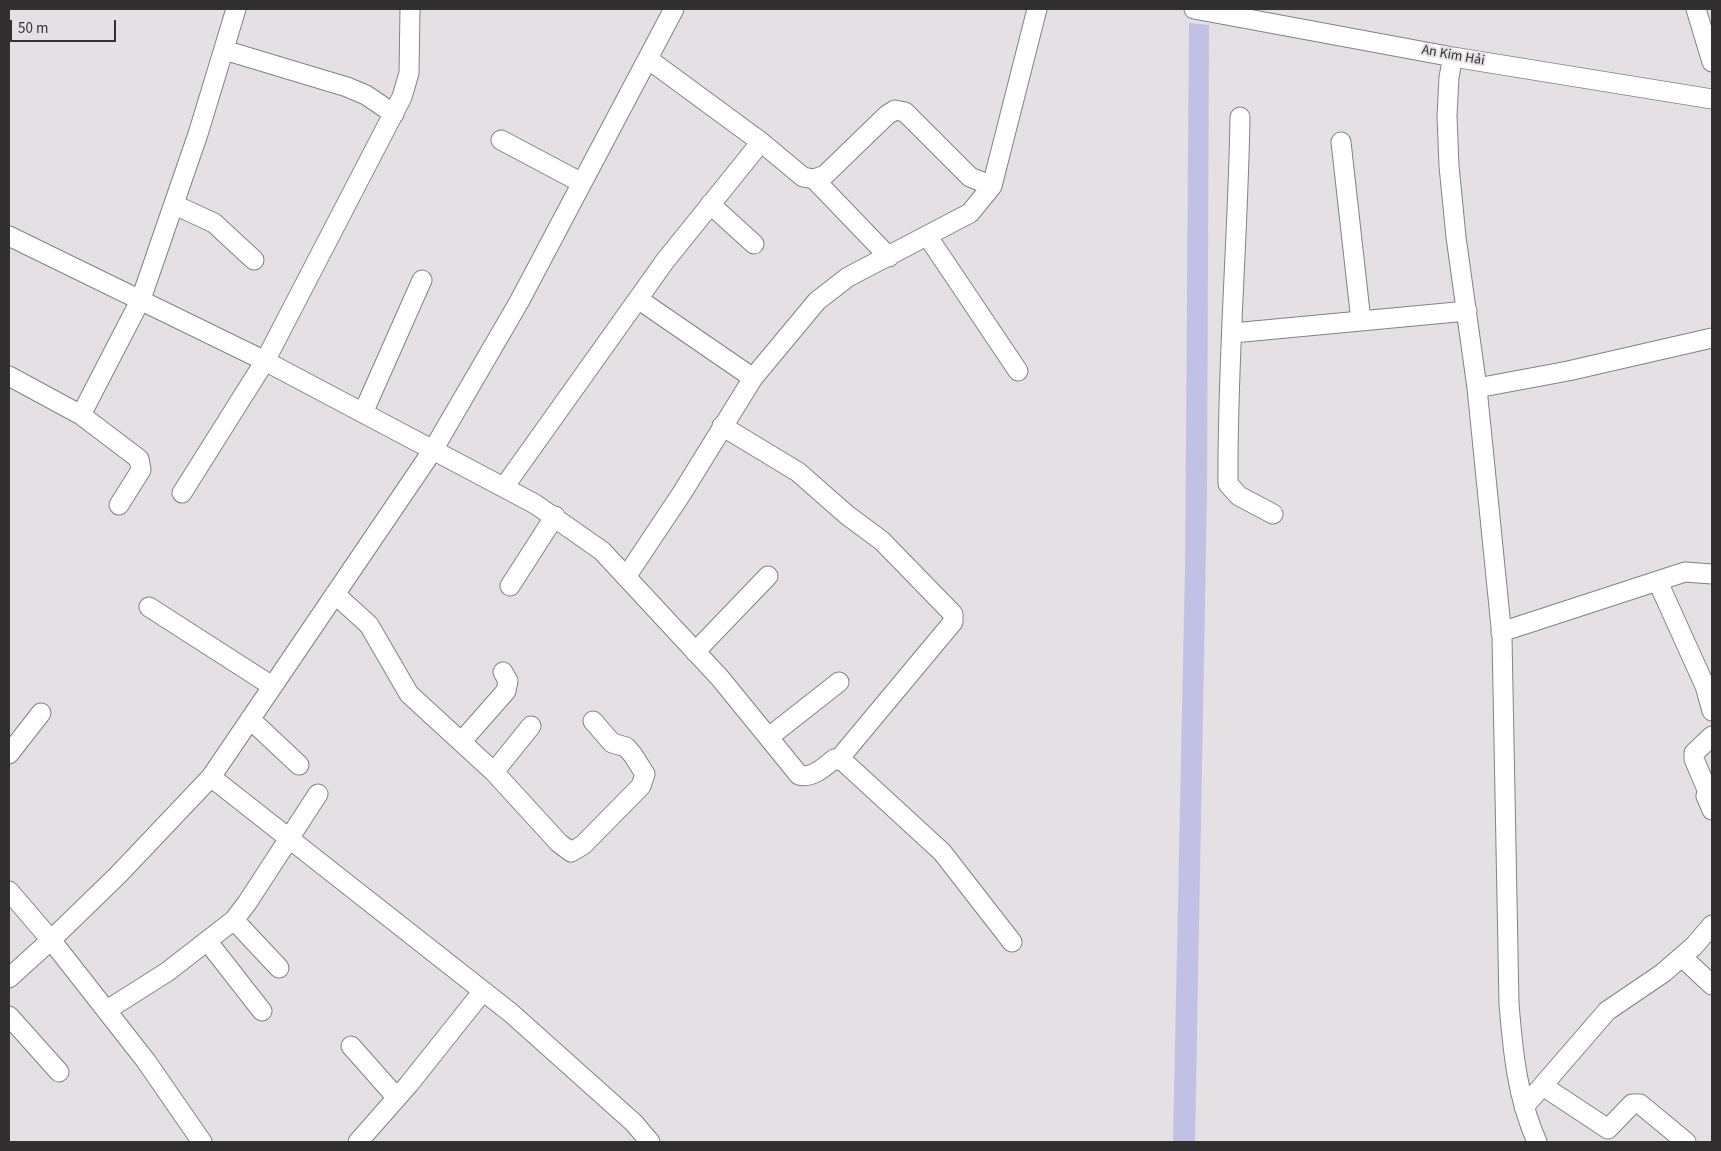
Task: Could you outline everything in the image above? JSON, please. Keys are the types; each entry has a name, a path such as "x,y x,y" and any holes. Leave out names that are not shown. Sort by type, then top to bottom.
{"street":[{"path":"82,415 141,299 175,205 236,9"},
{"path":"182,493 265,361 408,85 410,9"},
{"path":"9,978 118,875 211,777 433,450 519,302 674,9"},
{"path":"626,577 682,493 753,378 806,313 830,290 848,277 928,237 970,213 992,186 1037,9"},
{"name":"An Kim Hải","path":"1194,9 1453,57 1712,99"},
{"path":"1696,9 1710,55"},
{"path":"224,50 347,87 366,95 394,114"},
{"path":"1453,57 1449,77 1447,116 1449,166 1456,237 1477,388 1501,632 1509,1004 1514,1064 1524,1107 1537,1142"},
{"path":"648,58 761,142 803,177 814,179 825,175 887,115 895,110 905,112 948,152 970,177 992,186"},
{"path":"1240,117 1233,333 1228,408 1228,484 1239,496 1274,514"},
{"path":"501,140 582,183"},
{"path":"504,487 638,299 710,204 761,142"},
{"path":"1342,142 1360,321"},
{"path":"814,179 889,257"},
{"path":"710,204 754,244"},
{"path":"175,205 214,224 227,233 254,260"},
{"path":"9,236 265,361 504,487 554,516 602,551 695,652 799,774 804,776 812,774 834,760 844,762 942,852 1012,942"},
{"path":"928,237 1018,371"},
{"path":"363,413 422,280"},
{"path":"638,299 753,378"},
{"path":"1233,333 1467,311"},
{"path":"1477,388 1568,371 1712,338"},
{"path":"9,376 82,415 140,459 141,470 119,504"},
{"path":"722,426 798,472 847,515 882,541 953,614 953,622 838,760"},
{"path":"510,586 554,516"},
{"path":"1501,632 1685,572 1712,574"},
{"path":"695,652 768,576"},
{"path":"1658,582 1709,685 1712,711"},
{"path":"335,594 369,625 409,694 494,772 559,843 571,852 576,851 641,786 645,774 626,747 612,743 593,721"},
{"path":"149,607 272,686"},
{"path":"462,741 506,691 508,682 503,672"},
{"path":"769,737 839,682"},
{"path":"9,754 41,713"},
{"path":"250,719 299,765"},
{"path":"494,772 531,726"},
{"path":"1712,736 1694,753 1694,759 1710,791 1707,802 1712,810"},
{"path":"211,777 511,1013 617,1107 650,1142"},
{"path":"107,1010 167,972 234,920 318,794"},
{"path":"9,891 51,940 146,1061 195,1140"},
{"path":"234,920 280,968"},
{"path":"1524,1107 1608,1011 1663,973 1682,957 1712,924"},
{"path":"208,942 262,1011"},
{"path":"1682,957 1712,985"},
{"path":"365,1140 484,991"},
{"path":"9,1016 59,1072"},
{"path":"351,1046 397,1098"},
{"path":"1544,1086 1608,1129 1632,1104 1640,1104 1686,1142"}],"water":[{"path":"1189,23 1209,25 1207,495 1195,1142 1173,1142 1185,569"}]}
